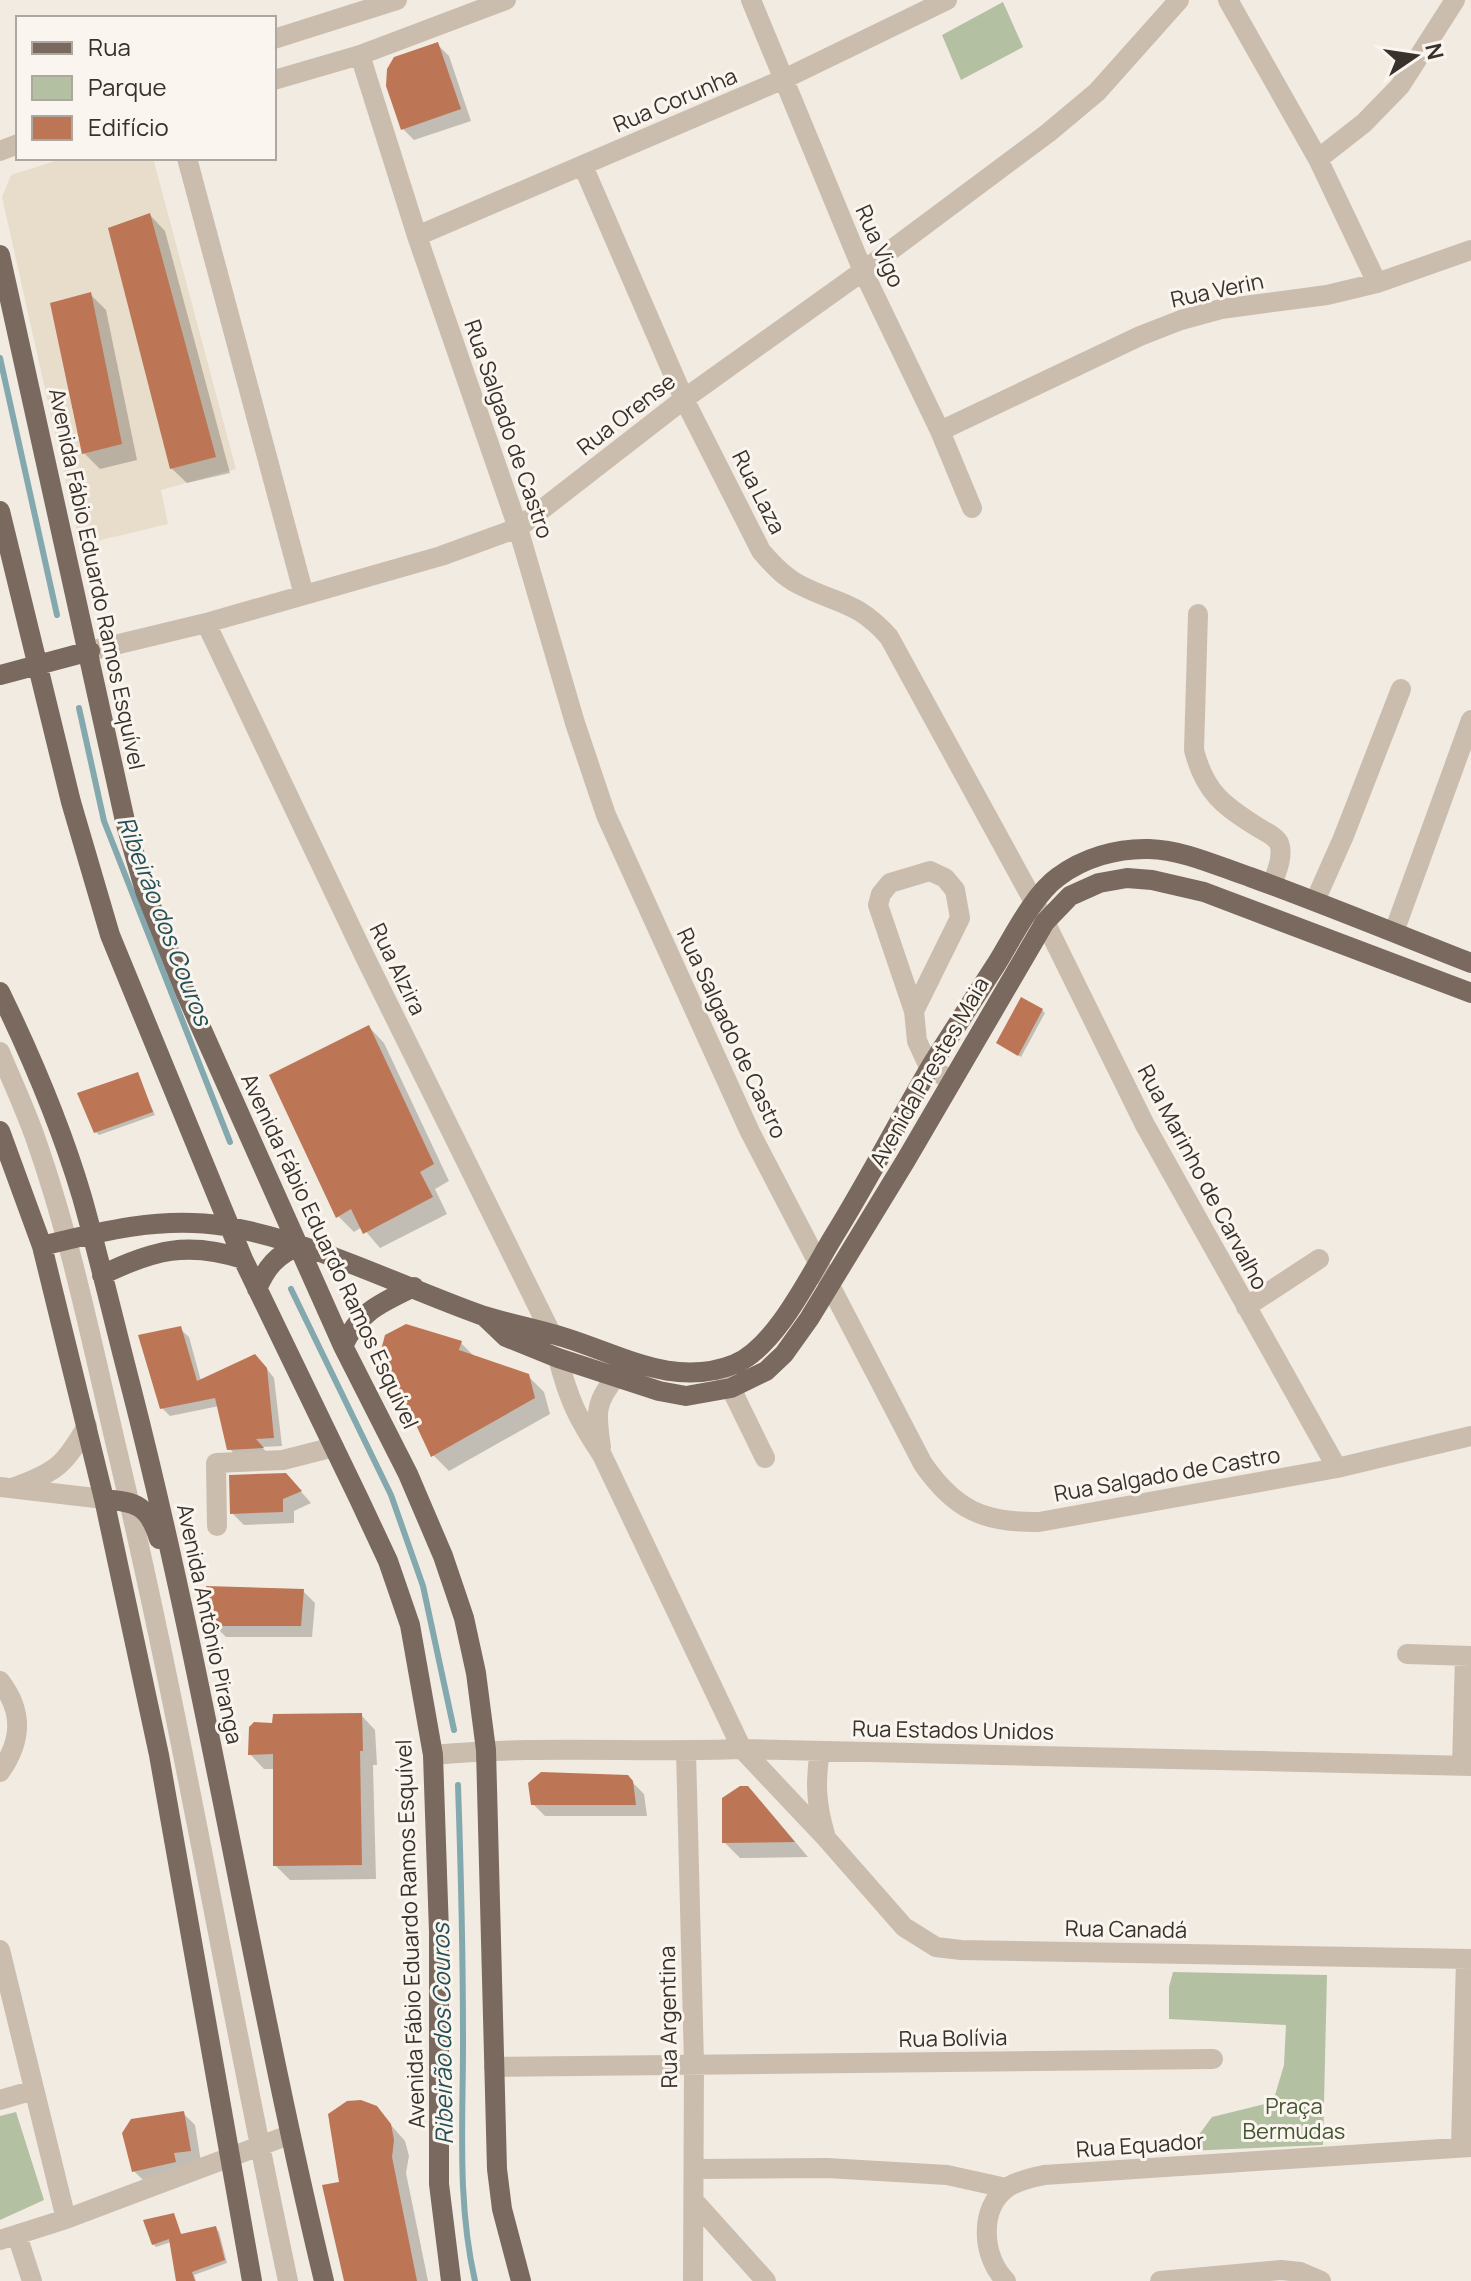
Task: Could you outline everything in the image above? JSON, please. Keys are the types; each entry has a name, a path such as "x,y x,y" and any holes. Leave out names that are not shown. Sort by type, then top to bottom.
{"main road":[{"name":"Avenida Fábio Eduardo Ramos Esquível","path":"0,255 90,651 125,821 145,891 186,994 343,1346 408,1474 443,1556 464,1618 476,1673 486,1750 497,2169 502,2209 518,2272"},
{"name":"Avenida Fábio Eduardo Ramos Esquível","path":"0,511 82,845 110,935 243,1259 388,1561 404,1607 433,1755 439,1932 439,2184 451,2281"},
{"name":"Rua Orense","path":"0,675 90,651"},
{"name":"Avenida Prestes Maia","path":"42,1246 92,1234 171,1222 230,1227 299,1246 484,1316 551,1333 654,1368 696,1374 721,1369 747,1358 763,1345 777,1327 880,1161 930,1069 1035,904 1055,878 1091,858 1149,849 1181,853 1315,901 1471,963"},
{"name":"Avenida Prestes Maia","path":"484,1316 506,1337 558,1358 659,1391 686,1396 731,1388 766,1371 784,1354 809,1319 1045,922 1070,896 1099,883 1127,878 1152,880 1204,892 1471,993"},
{"name":"Avenida Antônio Piranga","path":"0,992 54,1114 92,1234 166,1523 289,2135 324,2281"},
{"path":"0,1131 42,1246 104,1499 159,1755 252,2281"},
{"path":"257,1289 264,1272 272,1263 299,1246"},
{"path":"102,1275 147,1255 172,1249 219,1251 243,1259"},
{"path":"343,1346 358,1320 367,1312 414,1287"},
{"path":"558,1358 565,1349 583,1343"},
{"path":"104,1499 129,1502 144,1509 182,1603"}],"street":[{"path":"276,38 397,0"},
{"path":"276,79 360,55 506,0"},
{"name":"Rua Vigo","path":"751,0 863,271 940,431 972,508"},
{"name":"Rua Corunha","path":"417,236 784,79 947,0"},
{"name":"Rua Orense","path":"90,651 206,623 441,556 518,528 684,399 1048,133 1097,92 1179,0"},
{"path":"1228,0 1318,159 1377,283"},
{"path":"1318,159 1364,123 1400,86 1455,0"},
{"name":"Rua Salgado de Castro","path":"360,55 417,236 518,528 575,723 606,815 750,1132 923,1464 939,1487 957,1503 981,1516 1010,1522 1039,1522 1337,1468 1471,1436"},
{"path":"188,160 304,595"},
{"name":"Rua Laza","path":"583,166 684,399 761,551 777,569 797,584 852,605 873,619 889,637 1035,904"},
{"name":"Rua Verin","path":"940,431 1140,336 1181,320 1221,309 1327,295 1377,283 1471,250"},
{"path":"1198,614 1194,750 1199,770 1208,787 1228,808 1279,844 1280,858 1272,885"},
{"name":"Rua Alzira","path":"206,623 365,957 551,1333"},
{"path":"1315,901 1401,689"},
{"path":"1394,932 1471,720"},
{"path":"914,1011 960,918 955,890 945,878 930,871 890,883 881,894 878,905 914,1011 917,1041 930,1069 952,1080"},
{"name":"Rua Marinho de Carvalho","path":"1035,904 1145,1125 1337,1468"},
{"path":"0,1052 36,1140 67,1240 129,1502 180,1736 288,2281"},
{"path":"1246,1307 1319,1259"},
{"path":"558,1358 565,1388 577,1417 602,1455 742,1749"},
{"path":"721,1369 765,1458"},
{"path":"602,1455 598,1407 603,1393 617,1376"},
{"path":"6,1488 46,1475 59,1466 70,1455 87,1426"},
{"path":"217,1526 216,1463 283,1460 334,1447"},
{"path":"6,1488 104,1499"},
{"path":"1407,1654 1468,1656 1467,1766"},
{"path":"0,1681 11,1695 17,1714 18,1735 12,1756 0,1772"},
{"name":"Rua Estados Unidos","path":"433,1755 486,1750 742,1749 1467,1766"},
{"name":"Rua Canadá","path":"742,1749 904,1927 936,1947 961,1950 1468,1959"},
{"name":"Rua Argentina","path":"686,1751 694,2064 693,2281"},
{"name":"Rua Canadá","path":"820,1751 815,1784 826,1838"},
{"path":"1466,2147 1468,1959"},
{"path":"1,1963 66,2219"},
{"name":"Rua Bolívia","path":"494,2067 1213,2059"},
{"path":"0,2100 34,2090"},
{"path":"32,2281 8,2238 289,2135"},
{"name":"Rua Equador","path":"1006,2188 1044,2175 1466,2147"},
{"path":"694,2169 857,2169 947,2175 1006,2188 992,2207 987,2240 993,2267 1006,2281"},
{"path":"694,2201 766,2281"},
{"path":"1160,2281 1281,2270 1300,2272 1321,2281"},
{"path":"518,2272 536,2281"}],"green space":[{"path":"1003,2 1023,47 961,80 942,35"},
{"name":"Praça Bermudas","path":"1173,1972 1327,1975 1323,2145 1187,2151 1212,2117 1273,2102 1284,2065 1286,2025 1169,2019 1169,1987"},
{"path":"16,2112 44,2200 0,2220 0,2116"}],"shaded area":[{"path":"59,160 154,160 236,469 161,490 168,524 80,545 2,197 11,175"}],"building":[{"path":"438,42 461,109 401,130 386,86 387,69 394,57"},
{"path":"150,213 216,457 170,469 108,228"},
{"path":"91,292 122,444 82,454 50,303"},
{"path":"1021,997 1043,1009 1018,1056 996,1043"},
{"path":"369,1025 434,1164 420,1172 433,1197 363,1234 351,1209 336,1218 269,1075"},
{"path":"138,1072 153,1112 94,1133 77,1093"},
{"path":"406,1324 462,1341 459,1350 529,1374 535,1398 431,1457 381,1350 385,1335"},
{"path":"181,1326 197,1381 255,1354 267,1368 274,1438 256,1439 264,1448 227,1450 215,1398 160,1409 138,1335"},
{"path":"286,1473 302,1491 283,1499 283,1512 230,1514 229,1475"},
{"path":"206,1586 304,1589 301,1626 212,1626"},
{"path":"362,1713 362,1865 273,1866 273,1754 248,1755 249,1727 254,1722 272,1723 273,1714"},
{"path":"541,1772 628,1775 633,1781 636,1805 531,1805 528,1783"},
{"path":"740,1786 748,1786 795,1842 722,1843 722,1798"},
{"path":"361,2100 377,2106 391,2124 394,2140 392,2157 417,2281 344,2281 322,2185 339,2182 328,2114 347,2101"},
{"path":"184,2111 191,2151 174,2153 176,2162 132,2172 122,2133 131,2119"},
{"path":"174,2213 181,2234 216,2226 225,2260 192,2272 195,2281 176,2281 169,2239 152,2245 143,2220"}],"waterway":[{"path":"0,358 57,615"},
{"name":"Ribeirão dos Couros","path":"79,708 104,821 230,1142"},
{"name":"Ribeirão dos Couros","path":"291,1289 391,1495 423,1586 454,1730"},
{"name":"Ribeirão dos Couros","path":"458,1785 463,1978 462,2162 469,2252 475,2281"}]}
